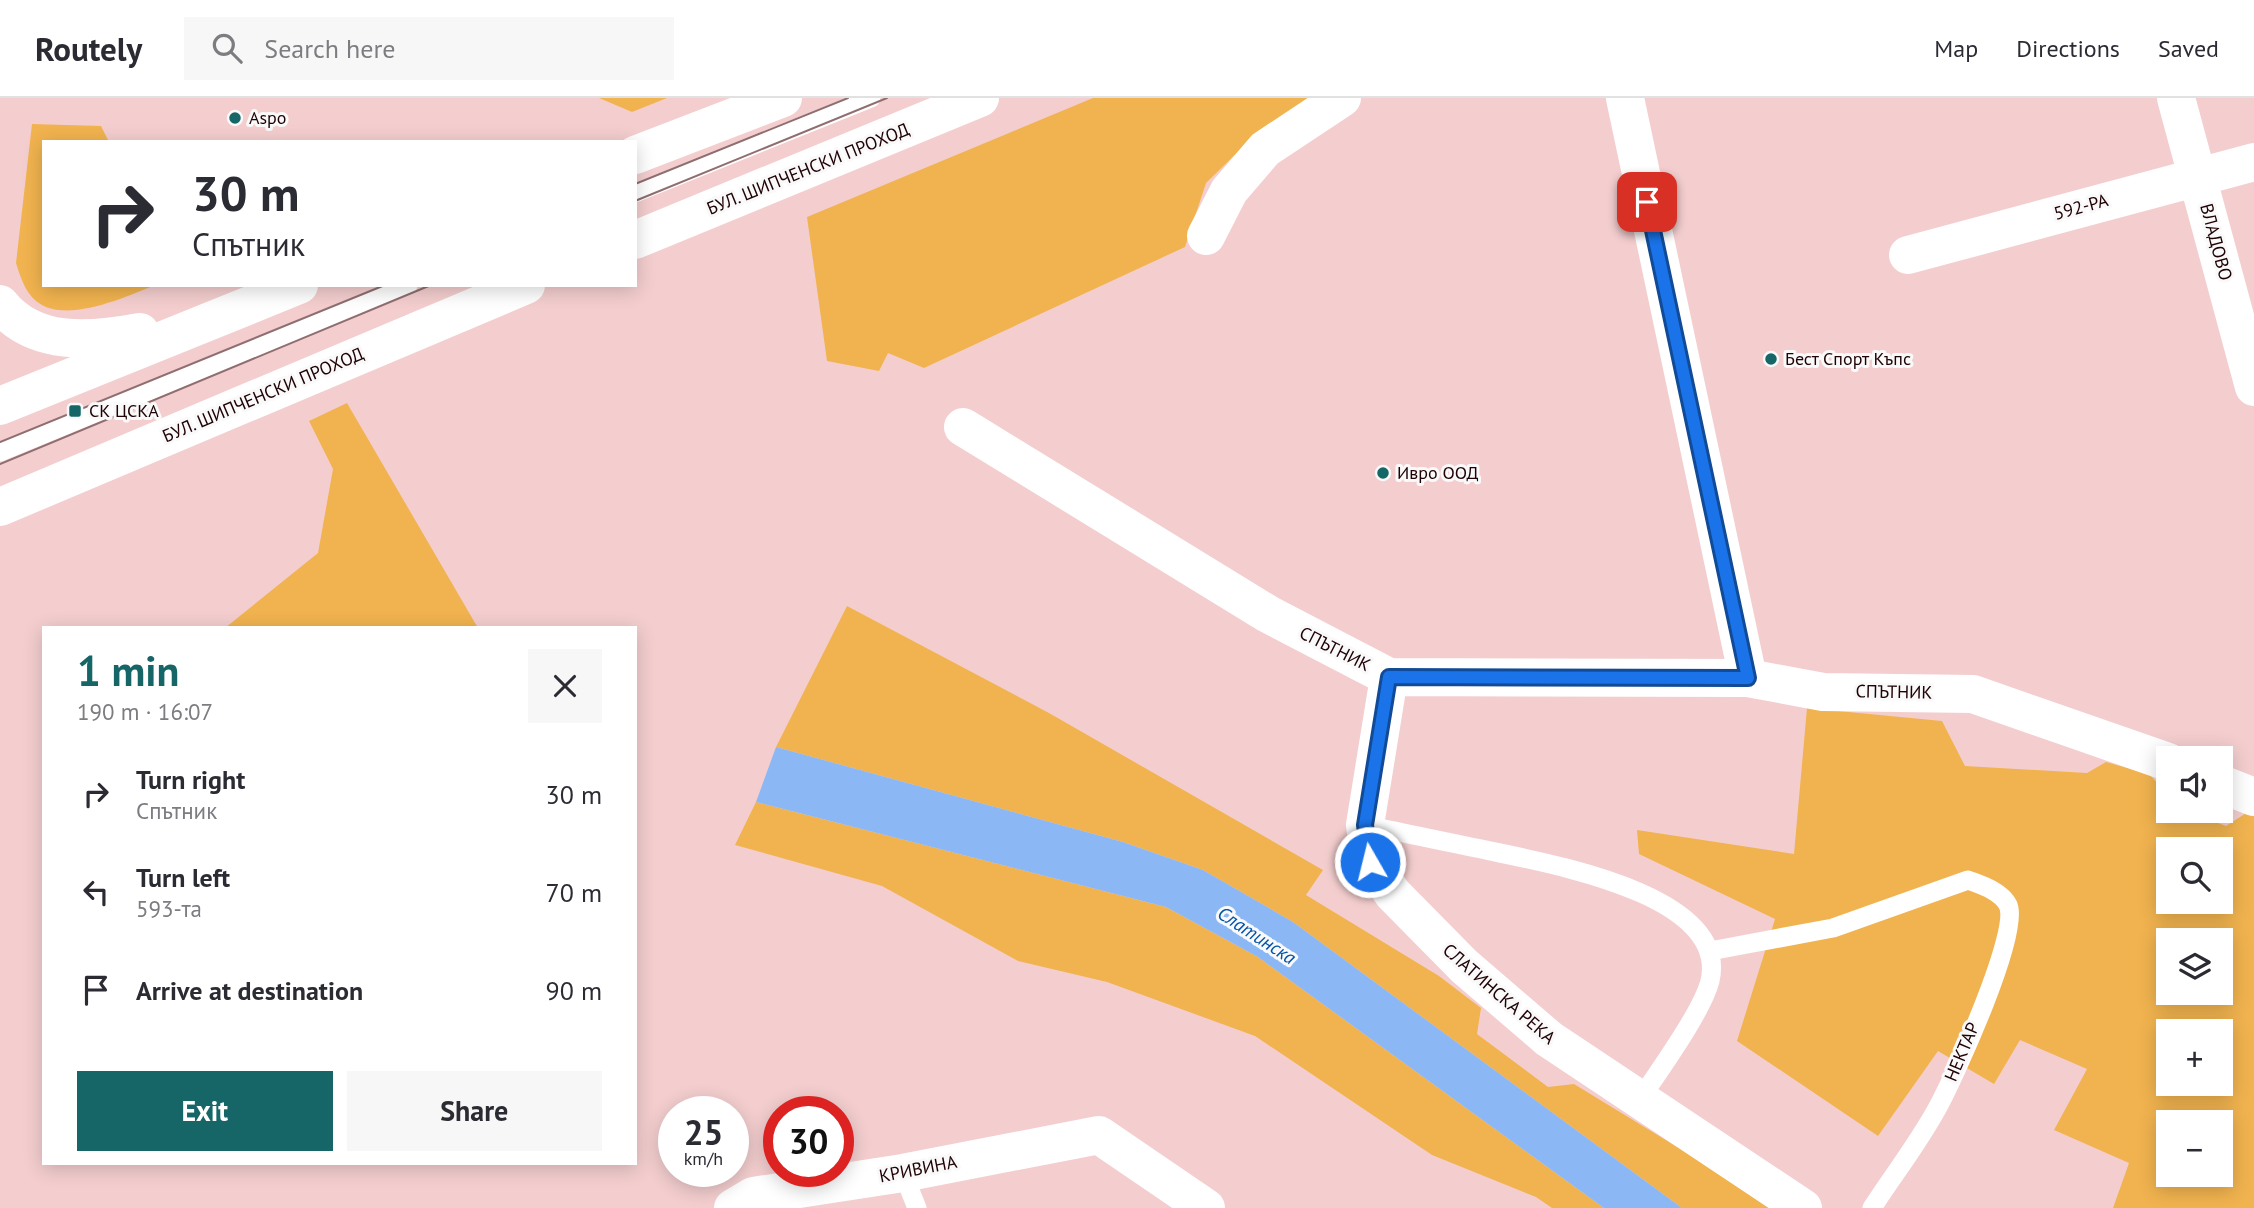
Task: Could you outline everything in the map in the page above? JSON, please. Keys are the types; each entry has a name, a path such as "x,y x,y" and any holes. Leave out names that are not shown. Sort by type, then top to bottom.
{"street":[{"path":"637,154 783,98"},
{"name":"БУЛ. ШИПЧЕНСКИ ПРОХОД","path":"637,239 980,98"},
{"path":"1206,236 1229,191 1265,149 1342,98"},
{"path":"1625,98 1748,678"},
{"name":"ВЛАДОВО","path":"2176,98 2254,387"},
{"name":"592-РА","path":"1908,255 2254,162"},
{"path":"0,406 294,287"},
{"name":"БУЛ. ШИПЧЕНСКИ ПРОХОД","path":"0,506 521,287"},
{"path":"0,304 14,317 39,331 84,340 207,320"},
{"name":"СПЪТНИК","path":"963,427 1268,614 1389,677 1748,678 1823,692 1973,694 2156,758"},
{"name":"СЛАТИНСКА РЕКА","path":"1389,677 1365,825 1370,862 1393,894 1464,966 1549,1039 1803,1208"},
{"path":"2233,788 2254,797"},
{"name":"КРИВИНА","path":"733,1208 753,1196 910,1191 981,1156 1099,1135 1206,1208"}],"lane":[{"path":"637,192 871,98"},
{"path":"0,452 403,287"},
{"path":"1365,825 1575,869 1640,892 1690,923 1710,951 1710,981 1690,1022 1639,1101"},
{"name":"НЕКТАР","path":"1710,951 1833,928 1968,880 1991,889 2007,904 2011,920 2002,958 1939,1105 1872,1208"}],"shaded area":[{"path":"599,98 667,98 632,112"},
{"path":"1093,98 1311,98 1252,138 1206,183 1185,247 924,368 888,353 879,371 827,361 807,217"},
{"path":"32,124 101,126 108,140 42,140 42,287 150,287 112,302 78,310 48,308 29,293 16,263"},
{"path":"347,403 477,626 227,626 318,553 333,469 309,421"},
{"path":"847,606 1049,713 1323,870 1306,895 1439,976 1481,1008 1477,1034 1548,1087 1574,1084 1705,1164 1769,1208 1682,1208 1293,922 1203,870 1123,842 776,747"},
{"path":"1807,708 1942,721 1965,766 2087,773 2106,762 2149,774 2156,782 2156,823 2218,823 2226,826 2254,808 2254,1208 2113,1208 2129,1163 2054,1130 2087,1069 2020,1040 1994,1084 1938,1051 1878,1136 1737,1041 1775,919 1639,854 1637,830 1794,854"},
{"path":"756,802 1166,907 1258,957 1604,1208 1552,1208 1536,1197 1432,1155 1255,1036 1107,982 1018,961 882,886 735,845"}],"water":[{"name":"Слатинска","path":"776,747 1123,842 1203,870 1293,922 1682,1208 1604,1208 1258,957 1166,907 756,802"}],"tram line":[{"path":"637,183 848,98"},
{"path":"637,200 887,98"},
{"path":"0,442 380,287"},
{"path":"0,464 426,287"}],"place":[{"name":"Aspo","path":"235,118"},
{"name":"Бест Спорт Къпс","path":"1771,359"},
{"name":"СК ЦСКА","path":"75,411"},
{"name":"Ивро ООД","path":"1383,473"}],"route":[{"path":"1370,862 1365,825 1389,677 1748,678 1647,202"}]}
